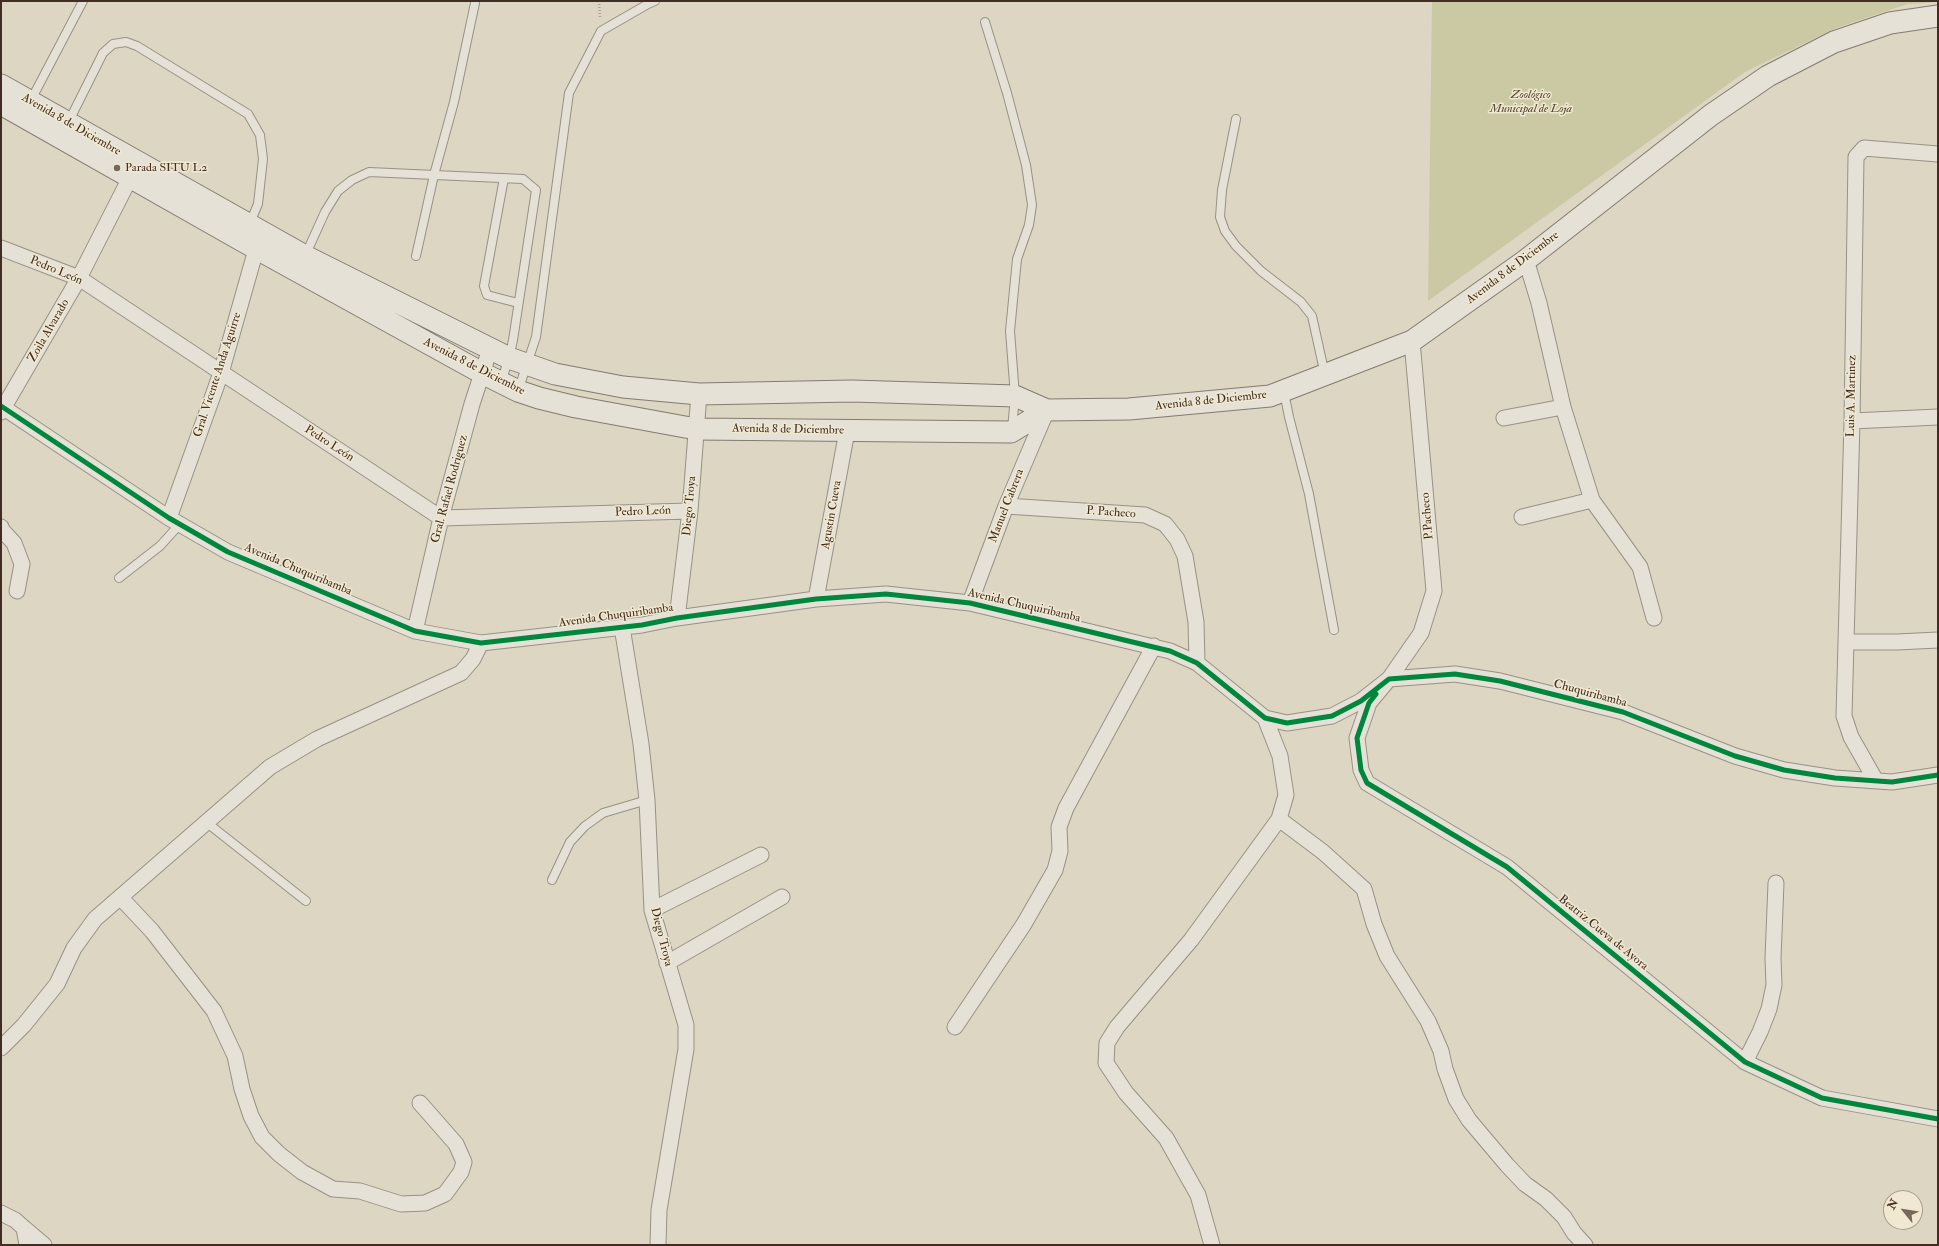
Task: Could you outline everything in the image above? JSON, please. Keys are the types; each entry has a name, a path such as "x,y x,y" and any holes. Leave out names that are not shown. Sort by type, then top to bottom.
{"main road":[{"name":"Avenida 8 de Diciembre","path":"301,263 518,361 555,374 623,387 699,394 852,391 1014,396 1047,410 1129,409 1270,396 1412,341 1526,260 1711,115 1768,76 1834,42 1890,24 1938,16"},
{"name":"Avenida 8 de Diciembre","path":"1,85 26,109 134,170 256,234 482,373 539,398 576,407 696,429 1011,432"},
{"name":"Avenida 8 de Diciembre","path":"1,104 26,109"},
{"path":"1011,432 1047,410"}],"street":[{"name":"Luis A. Martinez","path":"1876,781 1851,738 1844,716 1852,421 1856,157 1864,148 1938,154"},
{"name":"Zoila Alvarado","path":"2,409 79,278 134,170"},
{"name":"Gral. Vicente Anda Aguirre","path":"175,521 221,373 256,234"},
{"name":"Pedro León","path":"1,248 79,278 441,518 690,511"},
{"path":"1526,260 1539,303 1564,407 1592,500 1640,567 1654,618"},
{"name":"P.Pacheco","path":"1389,679 1421,633 1434,591 1412,341"},
{"name":"Gral. Rafael Rodriguez","path":"415,631 441,518 490,349"},
{"name":"Diego Troya","path":"677,618 690,511 699,394"},
{"path":"1504,418 1564,407"},
{"name":"Avenida Chuquiribamba","path":"2,409 175,521 228,552 415,631 481,643 622,627 816,599 886,594 970,603 1170,651 1198,663 1265,718"},
{"name":"Manuel Cabrera","path":"970,603 1006,506 1047,410"},
{"path":"1852,421 1938,417"},
{"name":"Agustin Cueva","path":"816,599 847,431"},
{"path":"1522,517 1592,500"},
{"name":"P. Pacheco","path":"1006,506 1145,515 1165,524 1177,539 1185,556 1196,622 1198,663"},
{"path":"1,527 14,543 22,564 17,591"},
{"name":"Diego Troya","path":"622,627 642,744 647,800 652,910 686,1025 686,1041 660,1210 658,1245"},
{"path":"1847,642 1938,640"},
{"path":"1,1048 24,1025 56,984 74,948 95,919 206,822 277,763 317,740 461,672 473,659 481,643"},
{"path":"955,1027 1024,924 1055,870 1060,850 1059,828 1066,808 1154,646"},
{"name":"Chuquiribamba","path":"1389,679 1455,674 1500,681 1623,712 1735,756 1784,770 1835,778 1892,782 1938,775"},
{"path":"1265,718 1287,722 1332,716 1362,701 1389,679"},
{"name":"Beatriz Cueva de Ayora","path":"1389,679 1369,703 1357,738 1361,770 1367,783 1507,867 1745,1062 1822,1098 1938,1118"},
{"path":"1212,1245 1198,1195 1166,1138 1126,1093 1106,1063 1107,1043 1116,1027 1190,940 1278,819 1286,795 1280,756 1265,718"},
{"path":"1278,819 1323,852 1364,889 1374,924 1387,956 1428,1021 1441,1051 1445,1069 1456,1099 1469,1120 1525,1184 1546,1199 1564,1217 1574,1233 1585,1245"},
{"path":"652,910 761,855"},
{"path":"1745,1062 1760,1032 1769,1009 1774,985 1773,958 1776,883"},
{"path":"120,897 152,931 214,1011 235,1056 242,1089 251,1116 262,1137 279,1154 302,1172 333,1189 360,1191 401,1204 426,1204 445,1194 461,1172 464,1162 456,1144 420,1102"},
{"path":"667,964 782,897"},
{"path":"1,1213 15,1220 44,1245"},
{"path":"24,1228 27,1245"}],"lane":[{"path":"26,109 83,1"},
{"path":"509,386 518,361 536,337 569,93 601,31 655,1"},
{"path":"416,256 434,175 454,102 475,3"},
{"path":"985,22 1007,93 1026,165 1032,205 1030,225 1017,259 1010,331 1014,396 1011,432"},
{"path":"65,131 103,53 113,44 126,42 137,46 248,114 260,135 263,159 256,234"},
{"path":"1236,119 1222,190 1220,217 1225,231 1236,246 1261,271 1301,302 1312,316 1325,375"},
{"path":"301,263 325,212 338,191 352,180 369,172 523,179 536,190 518,303 518,361 509,386"},
{"path":"504,178 484,286 487,295 518,303"},
{"path":"1284,391 1289,417 1309,494 1334,630"},
{"path":"119,578 160,546 175,521"},
{"path":"552,880 570,842 585,826 603,812 647,800"},
{"path":"206,822 306,901"}],"green space":[{"name":"Zoológico Municipal de Loja","path":"1432,1 1938,2 1908,4 1836,28 1745,72 1428,301"}],"cycle path":[{"path":"1,406 169,518 228,552 415,631 481,643 642,625 677,618 816,599 886,594 970,603 1170,651 1197,663 1265,718 1287,723 1332,716 1361,701 1389,679 1455,674 1500,681 1623,712 1735,756 1784,770 1835,778 1892,782 1938,775"},
{"path":"1376,694 1369,703 1357,738 1361,770 1367,783 1507,867 1745,1062 1822,1098 1938,1119"}],"place":[{"name":"Parada SITU L2","path":"117,168"}]}
